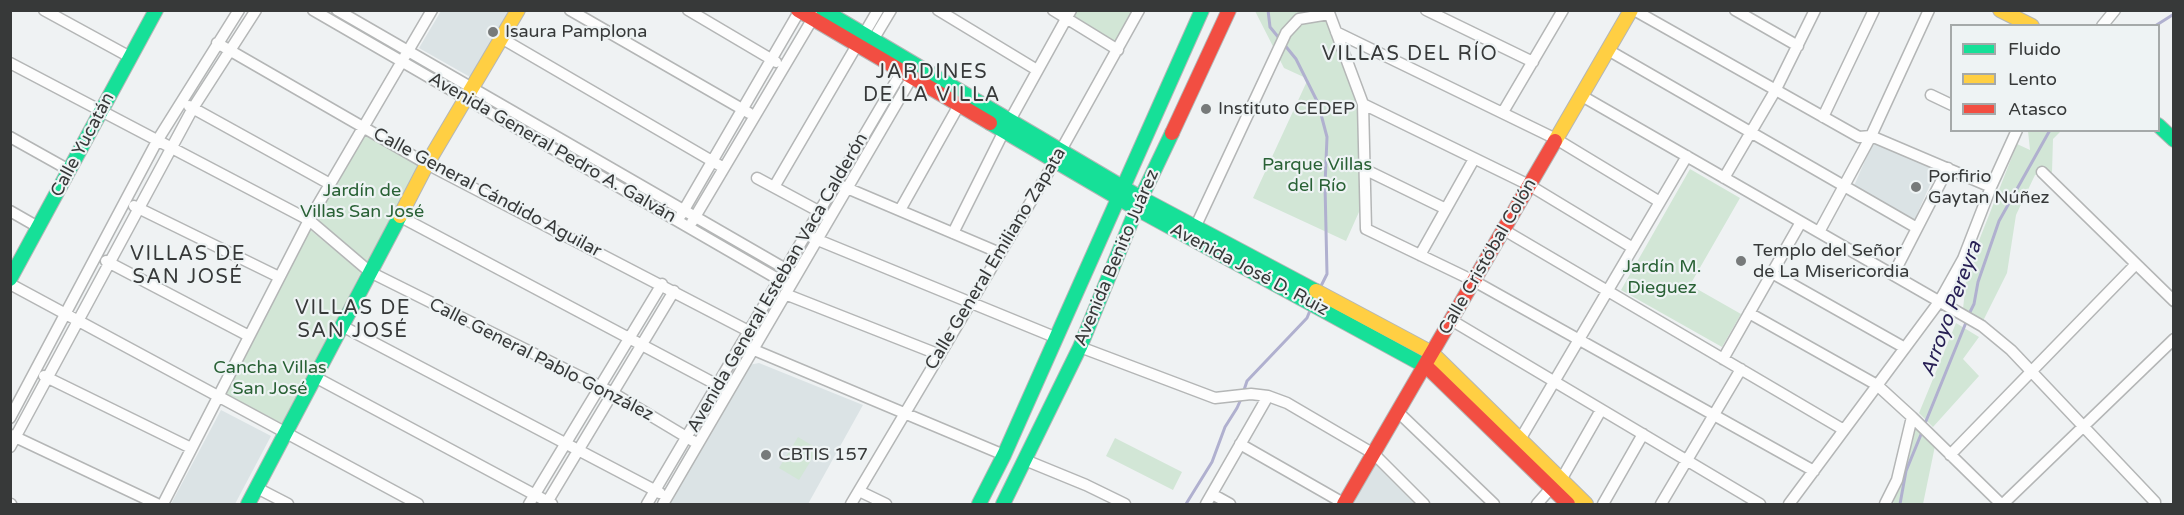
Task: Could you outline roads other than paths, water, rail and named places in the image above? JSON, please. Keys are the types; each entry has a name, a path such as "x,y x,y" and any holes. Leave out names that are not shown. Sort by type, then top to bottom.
{"street":[{"path":"44,10 130,57"},
{"name":"Calle Yucatán","path":"10,279 156,10"},
{"path":"10,418 67,315 157,141 239,10"},
{"path":"157,504 12,440 80,322 193,108 256,10"},
{"name":"Avenida General Pedro A. Galván","path":"313,10 402,62 469,93 684,210 796,275"},
{"name":"Avenida General Pedro A. Galván","path":"337,10 408,51 469,93 678,221 780,280 788,290 939,355"},
{"path":"163,504 309,219 432,10"},
{"path":"248,504 427,164 518,10"},
{"path":"570,10 755,116"},
{"path":"688,10 784,66"},
{"path":"774,187 865,40 878,10"},
{"path":"865,40 891,10"},
{"path":"938,10 1037,70"},
{"path":"1053,10 1069,15 1118,50"},
{"name":"Calle General Emiliano Zapata","path":"850,504 1058,155 1139,10"},
{"name":"Avenida Benito Juárez","path":"979,504 1004,455 1202,10"},
{"name":"Avenida Benito Juárez","path":"1003,504 1080,347 1139,203 1229,10"},
{"path":"1426,10 1533,62"},
{"path":"1633,10 1859,137 1871,136 1991,187"},
{"name":"Calle Cristóbal Colón","path":"1345,504 1633,10"},
{"path":"1735,10 1749,14 1798,46"},
{"path":"1724,178 1775,91 1815,10"},
{"path":"1823,117 1874,10"},
{"path":"1819,232 1871,136 1929,10"},
{"path":"2000,10 2027,24"},
{"path":"678,221 799,11"},
{"name":"Avenida José D. Ruiz","path":"799,11 817,13 1121,193 1429,359 1556,484"},
{"path":"1503,112 1560,11"},
{"path":"2104,24 2114,11"},
{"path":"1193,232 1286,33 1299,19 1329,12 1363,104 1366,229 1474,281 1814,471"},
{"path":"689,227 817,13"},
{"path":"953,233 1007,126 1069,15"},
{"path":"1195,24 1217,35"},
{"path":"1336,32 1556,139 1660,202"},
{"path":"501,38 724,168"},
{"name":"Calle General Cándido Aguilar","path":"217,44 427,164 662,284 760,337"},
{"path":"1608,50 1917,228"},
{"name":"Calle General Pablo González","path":"10,63 309,219 370,272 613,393 698,444"},
{"name":"Avenida José D. Ruiz","path":"910,69 959,105 1007,126"},
{"name":"Avenida General Esteban Vaca Calderón","path":"665,501 817,239 825,215 910,69"},
{"path":"1931,95 1950,104"},
{"path":"1582,96 1982,326 2011,350 2155,504"},
{"path":"181,101 330,184"},
{"path":"1363,104 1529,185 1633,248"},
{"path":"900,210 959,105"},
{"path":"2160,127 2174,140"},
{"path":"1789,504 1939,302 1963,259 2015,133"},
{"path":"10,137 69,170"},
{"path":"1516,445 1687,156"},
{"path":"1420,255 1474,159"},
{"path":"1893,275 1948,168"},
{"path":"1366,170 1446,209"},
{"path":"2042,172 2174,301"},
{"path":"758,178 825,215"},
{"path":"842,185 1000,253"},
{"path":"126,201 279,277"},
{"path":"10,212 38,227"},
{"name":"Avenida General Esteban Vaca Calderón","path":"647,504 806,235 825,215"},
{"path":"399,216 729,391"},
{"path":"1723,359 1801,222"},
{"path":"1504,230 1844,430"},
{"path":"806,235 1056,338"},
{"path":"97,256 249,336"},
{"path":"1950,455 2136,264"},
{"path":"1773,273 1905,348"},
{"path":"10,284 418,504"},
{"path":"532,500 662,284"},
{"path":"315,377 532,500 548,504 674,291"},
{"path":"1749,313 1877,386 2002,504 2174,339"},
{"path":"1451,320 1760,504"},
{"path":"342,326 655,491 665,501"},
{"path":"741,345 1004,455"},
{"path":"1080,347 1215,398 1251,394 1268,396 1287,403 1374,454 1424,504"},
{"path":"1661,504 1740,369"},
{"path":"36,372 191,448"},
{"path":"1206,504 1268,396"},
{"path":"1537,504 1556,484 1601,410"},
{"path":"1398,412 1494,504"},
{"path":"1885,504 1897,480 1914,419"},
{"path":"1603,504 1642,435"},
{"path":"1240,444 1345,504"},
{"path":"1025,460 1125,504"},
{"path":"1556,484 1568,504"},
{"path":"1556,484 1586,504"},
{"path":"257,488 288,504"},
{"path":"859,491 886,504"},
{"path":"1212,494 1230,504"}],"waterway":[{"path":"1268,10 1270,27 1296,59 1318,103 1327,137 1325,185 1327,274 1320,288"},
{"name":"Arroyo Pereyra","path":"2158,24 2174,14"},
{"name":"Arroyo Pereyra","path":"1969,314 1999,221 2049,132"},
{"path":"1243,393 1247,381 1307,318 1311,308"},
{"name":"Arroyo Pereyra","path":"1924,426 1967,320"},
{"path":"1186,504 1212,462 1225,427 1241,399"},
{"name":"Arroyo Pereyra","path":"1900,504 1906,471 1922,432"}],"place":[{"name":"Isaura Pamplona","path":"493,32"},
{"name":"Instituto CEDEP","path":"1206,109"},
{"name":"Porfirio Gaytan Núñez","path":"1916,187"},
{"name":"Templo del Señor de La Misericordia","path":"1741,261"},
{"name":"CBTIS 157","path":"766,455"}],"district":[{"name":"VILLAS DEL RÍO","path":"1410,55"},
{"name":"JARDINES DE LA VILLA","path":"932,84"},
{"name":"VILLAS DE SAN JOSÉ","path":"188,266"},
{"name":"VILLAS DE SAN JOSÉ","path":"353,320"}],"park label":[{"name":"Parque Villas del Río","path":"1317,175"},
{"name":"Jardín de Villas San José","path":"362,201"},
{"name":"Jardín M. Dieguez","path":"1662,277"},
{"name":"Cancha Villas San José","path":"270,378"}]}
